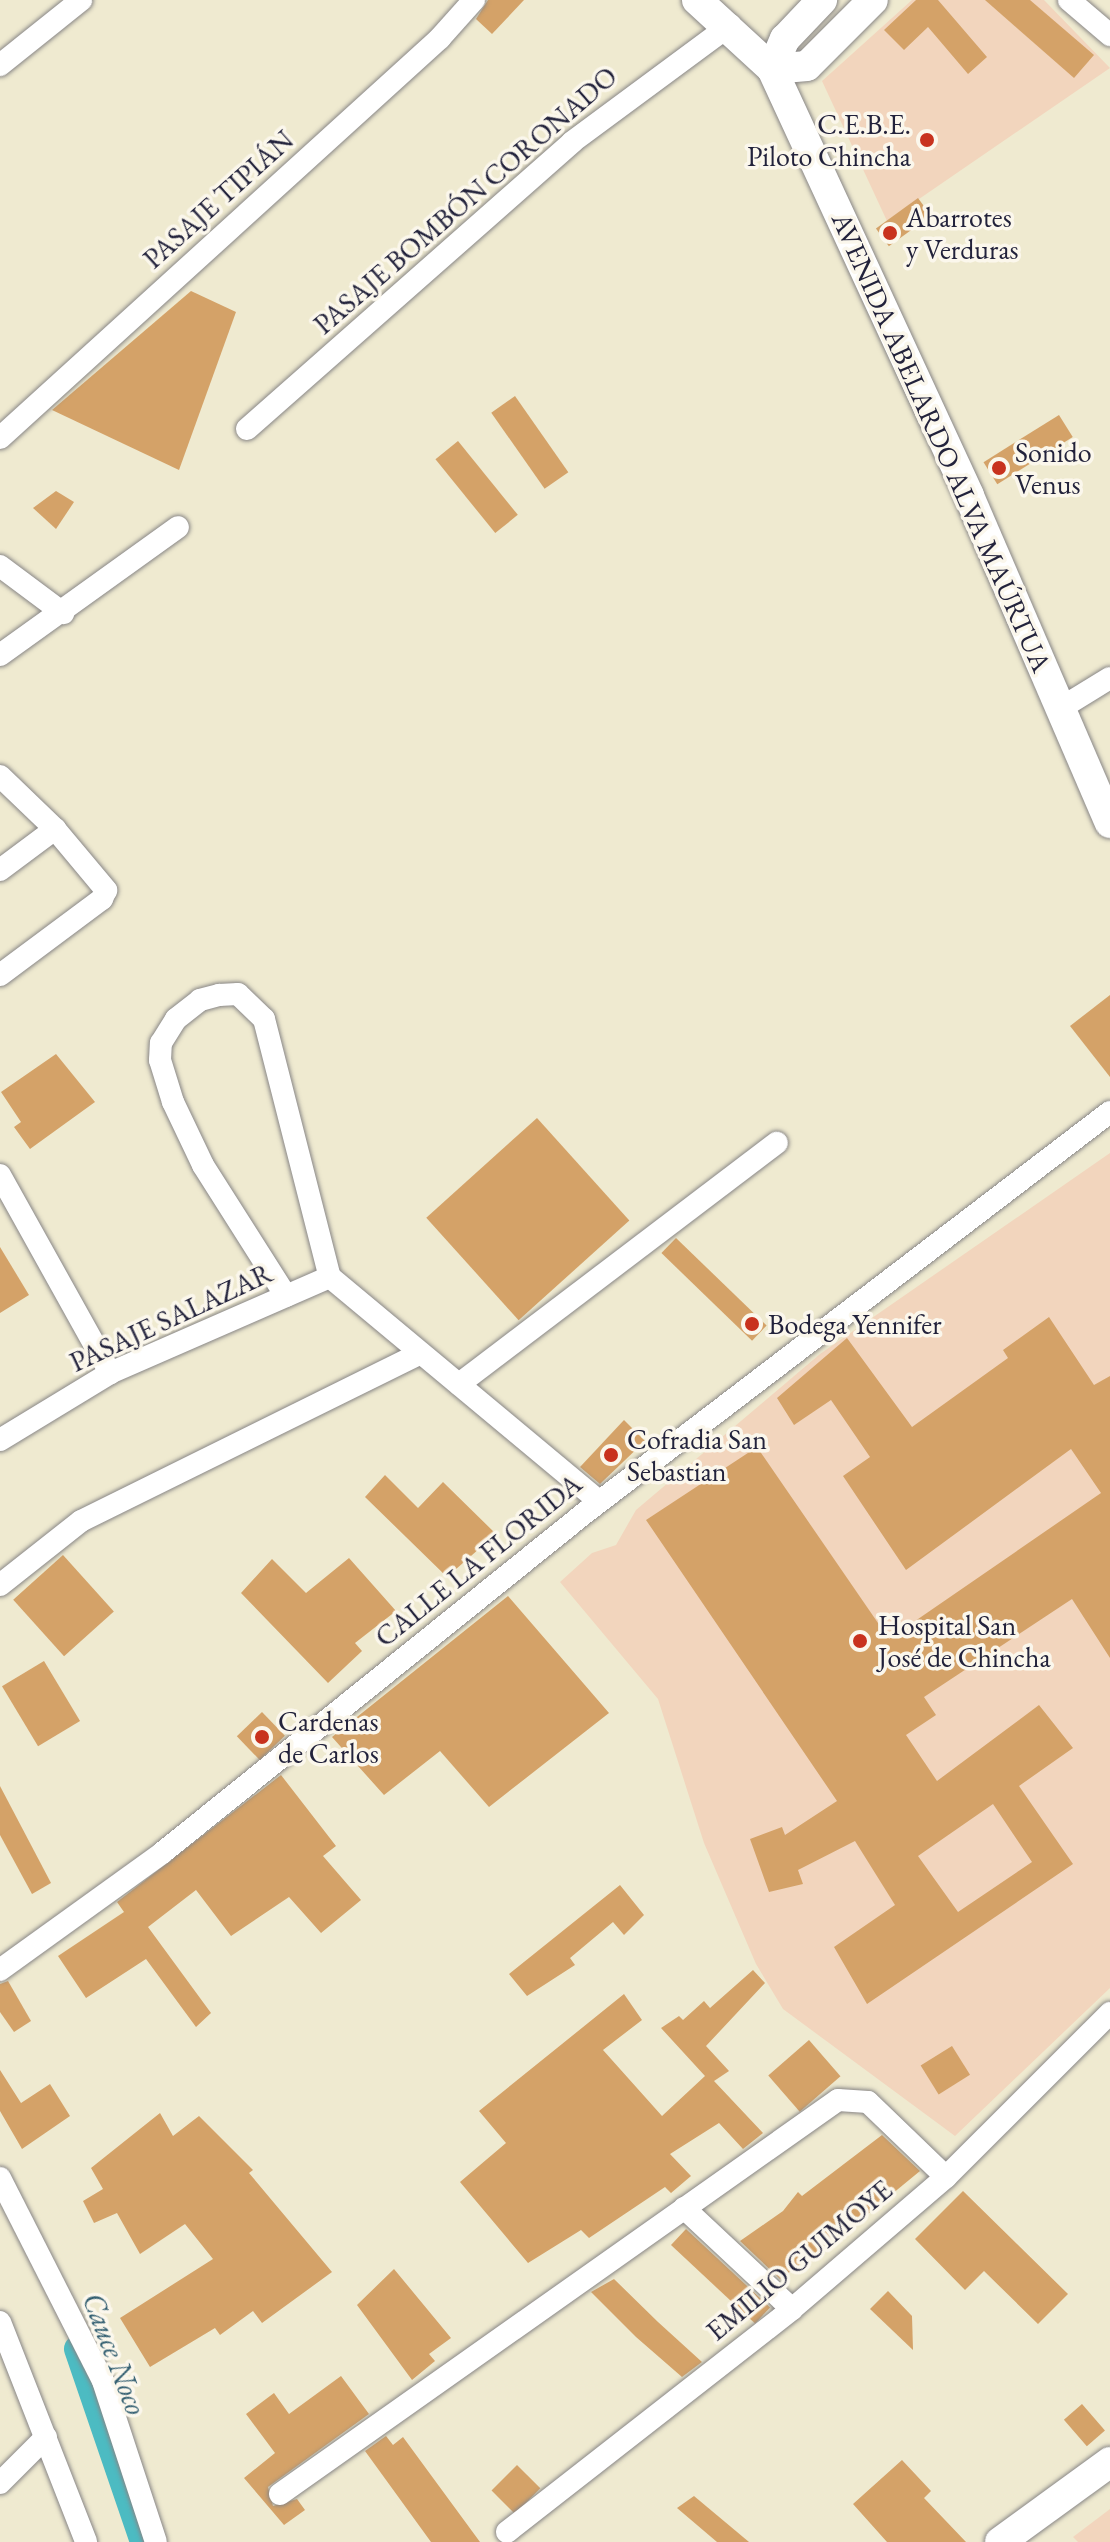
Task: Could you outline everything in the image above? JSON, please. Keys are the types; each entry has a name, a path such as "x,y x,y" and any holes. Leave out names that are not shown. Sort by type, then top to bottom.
{"street":[{"path":"0,65 81,0"},
{"name":"PASAJE TIPIÁN","path":"0,438 440,38 474,0"},
{"name":"AVENIDA ABELARDO ALVA MAÚRTUA","path":"697,0 730,25 772,69 1110,823"},
{"path":"822,0 785,39 772,69 807,66 873,0"},
{"path":"1069,0 1110,35"},
{"name":"PASAJE BOMBÓN CORONADO","path":"247,429 572,142 730,25"},
{"path":"0,655 63,613 178,527"},
{"path":"0,566 63,613"},
{"path":"1061,708 1110,678"},
{"path":"0,776 55,829 106,890 102,899 0,975"},
{"path":"0,870 55,829"},
{"path":"286,1296 203,1165 160,1060 161,1043 176,1019 200,1000 238,994 264,1019 330,1277 417,1355 459,1384 599,1501"},
{"name":"CALLE LA FLORIDA","path":"0,1970 162,1853 599,1501 1110,1112"},
{"path":"459,1384 777,1143"},
{"path":"0,1175 110,1373"},
{"name":"PASAJE SALAZAR","path":"0,1440 110,1373 330,1277"},
{"path":"0,1585 81,1521 417,1355"},
{"name":"EMILIO GUIMOYE","path":"507,2532 792,2309 946,2177 1110,2013"},
{"path":"280,2494 838,2100 855,2097 868,2102 946,2177"},
{"path":"0,2178 103,2381 156,2542"},
{"path":"684,2208 792,2309"},
{"path":"0,2322 86,2542"},
{"path":"0,2483 46,2437"},
{"path":"1019,2537 1110,2462"}],"shaded area":[{"name":"C.E.B.E. Piloto Chincha","path":"912,0 1044,0 1110,68 887,221 822,81"},
{"name":"Hospital San José de Chincha","path":"1110,1153 1110,1988 955,2136 783,2009 756,1964 704,1843 658,1699 560,1582 592,1553 616,1545 636,1510 820,1354"},
{"path":"1110,2509 1110,2542 1078,2542 1073,2537"}],"building":[{"path":"488,0 524,0 492,34 476,19"},
{"path":"916,0 938,0 987,57 968,74 928,27 904,50 884,30"},
{"path":"985,0 1030,0 1094,55 1074,78"},
{"path":"918,198 931,216 889,246 876,229"},
{"path":"191,291 236,312 179,470 52,410"},
{"path":"515,396 568,472 545,489 491,413"},
{"path":"1059,415 1073,437 997,484 984,462"},
{"path":"458,441 518,515 495,533 435,459"},
{"path":"56,491 74,502 56,529 33,508"},
{"path":"1110,995 1110,1077 1070,1026"},
{"path":"56,1054 95,1102 30,1149 14,1127 21,1122 1,1092"},
{"path":"537,1118 629,1221 519,1320 426,1218"},
{"path":"676,1238 767,1326 752,1341 661,1253"},
{"path":"0,1247 29,1295 0,1313"},
{"path":"1049,1317 1094,1385 1110,1376 1110,1658 1072,1599 924,1697 936,1715 906,1735 937,1781 1039,1705 1073,1748 1019,1786 1073,1864 867,2004 834,1947 895,1905 855,1841 798,1870 803,1884 769,1892 750,1839 782,1827 785,1835 837,1801 646,1520 757,1447 889,1639 1101,1493 1071,1449 906,1570 843,1476 870,1457 831,1400 794,1425 777,1398 847,1338 912,1427 1008,1358 1003,1350","holes":["993,1804 1032,1862 958,1912 918,1856"]},
{"name":"Cofradia San Sebastian","path":"624,1420 645,1441 600,1484 580,1467"},
{"path":"385,1475 418,1508 443,1482 496,1534 447,1577 365,1497"},
{"path":"63,1555 114,1611 64,1656 13,1600"},
{"path":"349,1558 396,1611 355,1643 362,1651 328,1683 241,1593 272,1559 306,1593"},
{"path":"508,1596 609,1713 489,1807 440,1751 384,1795 332,1737"},
{"path":"44,1661 80,1721 38,1746 2,1686"},
{"name":"Cardenas de Carlos","path":"262,1712 285,1736 260,1760 237,1736"},
{"path":"281,1775 336,1846 323,1856 361,1900 321,1933 289,1897 231,1936 196,1890 148,1927 211,2013 196,2027 146,1959 86,1998 58,1956 124,1912 117,1902"},
{"path":"0,1786 51,1883 32,1894 0,1835"},
{"path":"620,1885 644,1915 624,1935 613,1922 570,1958 575,1965 527,1996 509,1974"},
{"path":"753,1970 765,1983 706,2046 729,2071 714,2081 763,2133 743,2149 719,2123 670,2154 691,2176 671,2193 665,2187 589,2238 581,2230 528,2263 460,2182 506,2143 479,2111 624,1994 642,2020 603,2050 662,2116 705,2076 661,2028 679,2016 683,2020 704,2001 710,2008"},
{"path":"8,1981 31,2021 14,2032 0,2012 0,1984"},
{"path":"809,2040 840,2076 800,2112 768,2075"},
{"path":"952,2046 970,2075 939,2094 921,2066"},
{"path":"0,2070 21,2103 50,2084 70,2116 22,2149 0,2111"},
{"path":"160,2113 173,2136 199,2116 253,2170 249,2173 332,2272 262,2323 253,2311 220,2335 215,2328 150,2367 120,2318 213,2259 185,2224 140,2254 117,2213 94,2223 83,2201 103,2189 91,2168"},
{"path":"882,2135 920,2171 847,2231 780,2279 740,2241 783,2211 798,2192 802,2196"},
{"path":"963,2191 1068,2294 1038,2324 984,2271 965,2290 915,2239"},
{"path":"686,2229 770,2307 755,2324 671,2245"},
{"path":"394,2269 451,2338 429,2354 435,2361 412,2380 357,2305"},
{"path":"614,2279 702,2362 682,2377 636,2337 591,2292"},
{"path":"888,2291 912,2316 913,2350 870,2309"},
{"path":"341,2376 369,2414 268,2487 273,2506 297,2499 305,2510 284,2525 244,2478 275,2453 246,2414 274,2393 289,2414"},
{"path":"1082,2404 1105,2430 1087,2446 1064,2420"},
{"path":"386,2436 393,2445 403,2437 480,2542 431,2542 365,2451"},
{"path":"902,2460 931,2491 924,2498 966,2542 887,2542 853,2504"},
{"path":"517,2465 540,2488 515,2514 492,2490"},
{"path":"694,2496 749,2542 717,2542 677,2508"}],"waterway":[{"name":"Cauce Noco","path":"78,2349 144,2542"}],"place":[{"name":"C.E.B.E. Piloto Chincha","path":"927,140"},
{"name":"Abarrotes y Verduras","path":"890,233"},
{"name":"Sonido Venus","path":"999,468"},
{"name":"Bodega Yennifer","path":"752,1324"},
{"name":"Cofradia San Sebastian","path":"611,1455"},
{"name":"Hospital San José de Chincha","path":"860,1641"},
{"name":"Cardenas de Carlos","path":"262,1737"}]}
